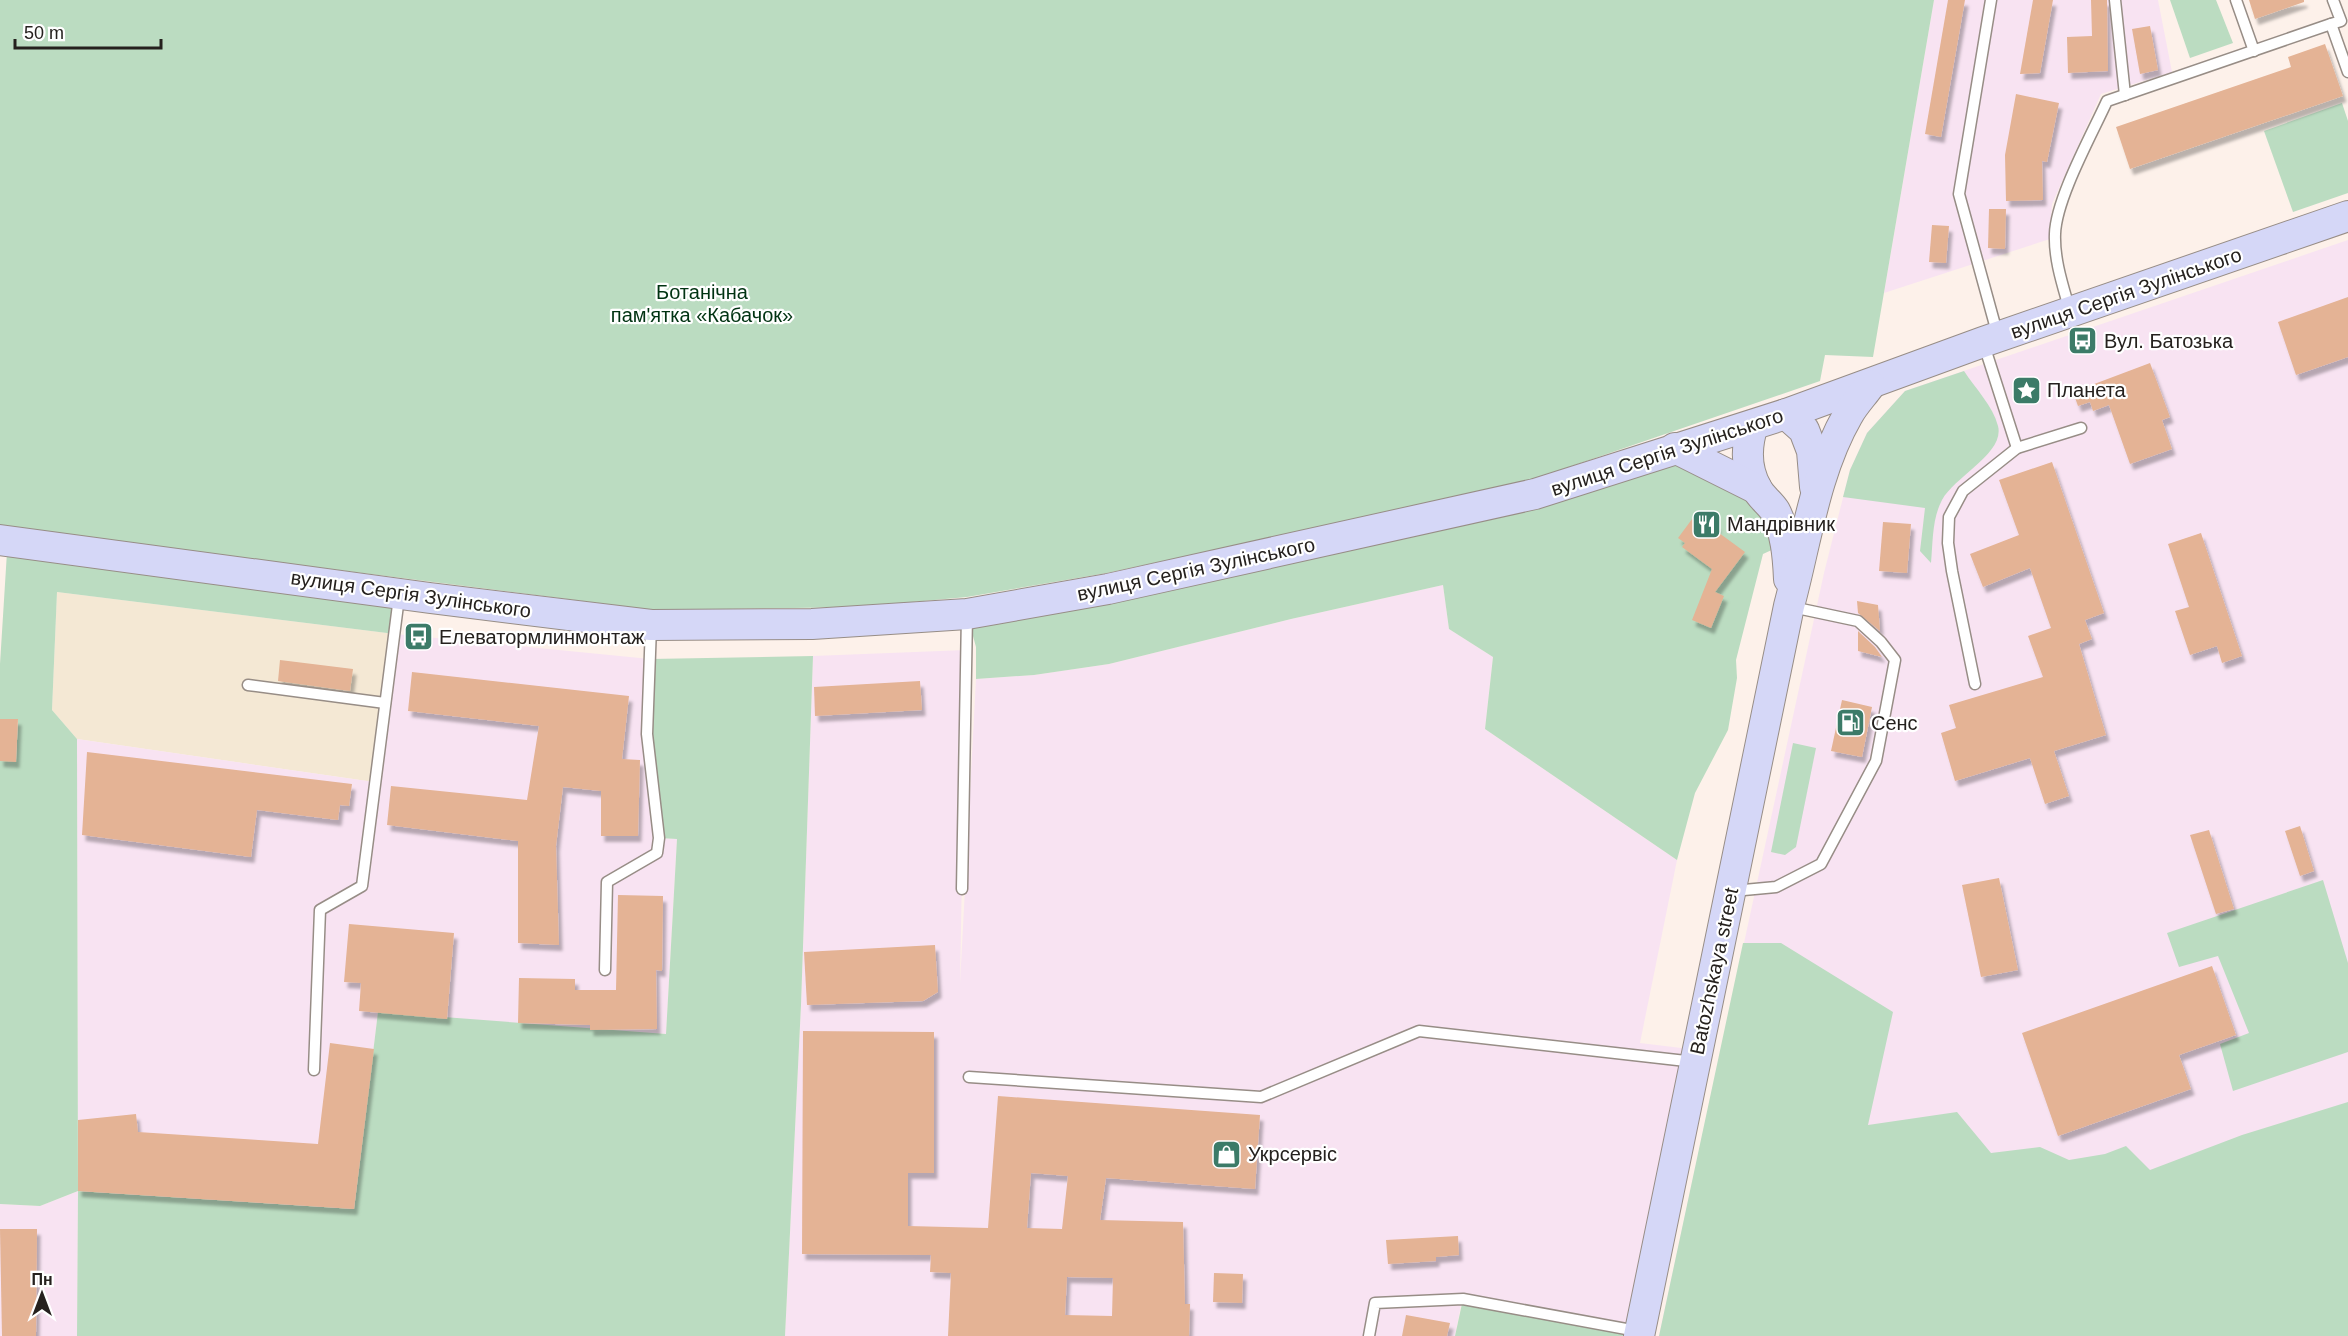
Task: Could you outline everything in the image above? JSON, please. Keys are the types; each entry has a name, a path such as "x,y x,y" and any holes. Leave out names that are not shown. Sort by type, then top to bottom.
{"street":[{"name":"вулиця Сергія Зулінського","path":"0,540 399,594 651,625 812,624 968,614 1108,589 1478,509 1536,494 1786,414 1991,339 2348,216"},
{"name":"Batozhskaya street","path":"1640,1334 1789,606 1816,496 1834,444 1844,424 1870,385"},
{"name":"Batozhskaya street","path":"1786,414 1804,430 1812,451 1816,496"},
{"name":"Batozhskaya street","path":"1753,425 1747,444 1748,464 1757,489 1774,509 1784,531 1788,557 1789,606"},
{"name":"Batozhskaya street","path":"1675,448 1757,489"}],"lane":[{"path":"1991,0 1959,194 2017,448"},
{"path":"2115,0 2125,95"},
{"path":"2236,0 2254,51"},
{"path":"2070,312 2056,260 2055,234 2059,208 2107,101 2341,21 2333,0"},
{"path":"2331,24 2348,72"},
{"path":"1975,684 1952,571 1948,543 1949,517 1963,491 2017,448 2081,428"},
{"path":"314,1070 320,910 362,886 399,594"},
{"path":"1730,891 1776,887 1821,864 1876,761 1895,660 1881,642 1858,621 1789,606"},
{"path":"962,889 968,614"},
{"path":"605,970 607,882 657,853 659,838 647,734 651,625"},
{"path":"248,685 385,703"},
{"path":"969,1077 1261,1096 1419,1031 1695,1062"},
{"path":"1369,1336 1375,1302 1462,1299 1640,1334"}],"shaded area":[{"path":"1934,0 2158,0 2172,72 2101,94 2052,204 2050,239 1884,293"},
{"path":"2348,240 2348,1336 1659,1336 1824,573 1850,470 1867,433 1905,391"},
{"path":"1443,585 1449,629 1493,657 1485,729 1677,860 1640,1043 1698,1050 1640,1332 1462,1300 1455,1336 785,1336 801,1005 813,656 966,650 960,984 976,679 1034,675 1109,664 1291,619"},
{"path":"57,592 395,634 374,782 77,739 52,710"},
{"path":"395,634 650,659 659,838 677,839 666,1034 378,1013 354,1209 78,1191 77,739 374,782"},
{"path":"78,1191 77,1336 0,1336 0,1204 40,1206"}],"green space":[{"name":"Ботанічна пам'ятка «Кабачок»","path":"0,0 1934,0 1873,357 1825,355 1820,381 1531,480 1107,573 967,597 858,607 653,610 0,527"},
{"path":"2170,0 2216,0 2233,43 2190,58"},
{"path":"2342,103 2348,121 2348,193 2293,212 2264,131"},
{"path":"1964,371 1992,411 1998,426 1998,436 1987,455 1948,491 1942,500 1935,522 1931,563 1920,551 1925,508 1843,497 1850,470 1867,433 1905,391"},
{"path":"1675,448 1757,489 1776,548 1763,554 1736,660 1737,678 1728,730 1695,793 1677,860 1485,729 1493,657 1449,629 1443,585 1291,619 1109,664 1034,675 976,679 976,647 967,614"},
{"path":"7,552 398,607 395,634 57,592 52,710 77,739 78,1191 40,1206 0,1204 0,761 16,761 18,720 0,719 0,664"},
{"path":"813,656 801,1005 785,1336 77,1336 78,1191 354,1209 378,1012 666,1034 677,839 659,838 647,734 650,659"},
{"path":"1793,743 1816,748 1796,847 1785,855 1771,852"},
{"path":"2323,880 2348,963 2348,1052 2233,1091 2220,1044 2249,1033 2218,956 2179,967 2167,933"},
{"path":"1743,943 1781,943 1893,1012 1868,1125 1957,1112 1991,1153 2040,1147 2069,1160 2105,1154 2126,1146 2150,1170 2242,1135 2348,1102 2348,1336 1659,1336"},
{"path":"1463,1299 1639,1336 1455,1336"}],"building":[{"path":"1948,0 1965,0 1941,137 1925,134"},
{"path":"2033,0 2053,0 2040,73 2020,74"},
{"path":"2091,0 2107,0 2108,71 2068,73 2067,37 2092,36"},
{"path":"2249,0 2304,0 2304,2 2255,19"},
{"path":"2150,26 2158,70 2140,74 2132,29"},
{"path":"2325,44 2343,96 2130,169 2116,127 2291,67 2288,57"},
{"path":"2016,94 2059,103 2047,162 2042,161 2043,200 2006,201 2005,155"},
{"path":"1989,209 2006,209 2005,249 1988,248"},
{"path":"1932,225 1949,226 1946,263 1929,262"},
{"path":"2348,297 2348,357 2296,375 2278,322"},
{"path":"2150,363 2170,417 2162,420 2172,449 2130,464 2109,405 2093,411 2090,402 2078,406 2073,392"},
{"path":"2052,462 2104,613 2085,620 2092,639 2079,644 2106,735 2054,751 2069,796 2045,804 2030,758 1955,781 1941,733 1956,728 1949,705 2043,677 2028,636 2051,628 2030,568 1983,587 1970,554 2019,535 1999,480"},
{"path":"1698,511 1718,526 1715,530 1745,552 1715,592 1724,596 1711,628 1692,620 1712,569 1682,547 1685,543 1678,538"},
{"path":"1883,522 1911,524 1907,573 1879,571"},
{"path":"2201,533 2242,656 2222,663 2217,646 2190,655 2175,611 2189,607 2168,544"},
{"path":"1857,601 1878,605 1880,631 1858,613"},
{"path":"1858,631 1875,647 1882,657 1858,651"},
{"path":"280,660 353,669 350,691 278,681"},
{"path":"412,672 629,696 622,759 640,760 638,836 601,836 601,791 563,787 556,846 559,945 518,943 518,841 387,825 391,786 527,800 539,726 408,711"},
{"path":"920,681 922,710 815,716 814,687"},
{"path":"1842,700 1872,707 1862,757 1831,751"},
{"path":"0,719 18,719 16,762 0,761"},
{"path":"87,752 352,784 349,806 340,805 338,820 257,810 251,857 82,835"},
{"path":"2300,826 2314,871 2300,876 2285,831"},
{"path":"2209,830 2234,909 2216,914 2190,835"},
{"path":"1999,878 2018,970 1981,977 1962,885"},
{"path":"618,895 663,896 662,971 656,970 657,1029 590,1030 590,1025 518,1023 519,978 575,979 575,990 616,990"},
{"path":"349,924 454,933 447,1019 359,1011 361,983 344,982"},
{"path":"935,945 938,992 923,1001 807,1005 804,952"},
{"path":"2212,966 2236,1035 2179,1055 2191,1089 2058,1136 2022,1033"},
{"path":"803,1031 934,1032 934,1173 908,1173 908,1226 988,1228 998,1096 1260,1115 1255,1189 1106,1178 1100,1220 1183,1222 1185,1304 1190,1304 1189,1336 948,1336 951,1273 930,1272 931,1255 802,1254","holes":["1031,1173 1068,1176 1062,1229 1027,1228","1067,1277 1113,1278 1112,1316 1065,1315"]},
{"path":"330,1043 374,1049 354,1209 78,1191 78,1120 136,1114 138,1132 318,1144"},
{"path":"0,1229 37,1229 36,1336 2,1336"},
{"path":"1458,1236 1459,1255 1436,1257 1436,1261 1388,1264 1386,1240"},
{"path":"1214,1273 1243,1274 1242,1303 1213,1302"},
{"path":"1406,1315 1450,1323 1447,1336 1402,1336"}],"place":[{"name":"Вул. Батозька","path":"2083,341"},
{"name":"Планета","path":"2026,390"},
{"name":"Мандрівник","path":"1706,524"},
{"name":"Елеватормлинмонтаж","path":"418,637"},
{"name":"Сенс","path":"1850,723"},
{"name":"Укрсервіс","path":"1227,1154"}]}
